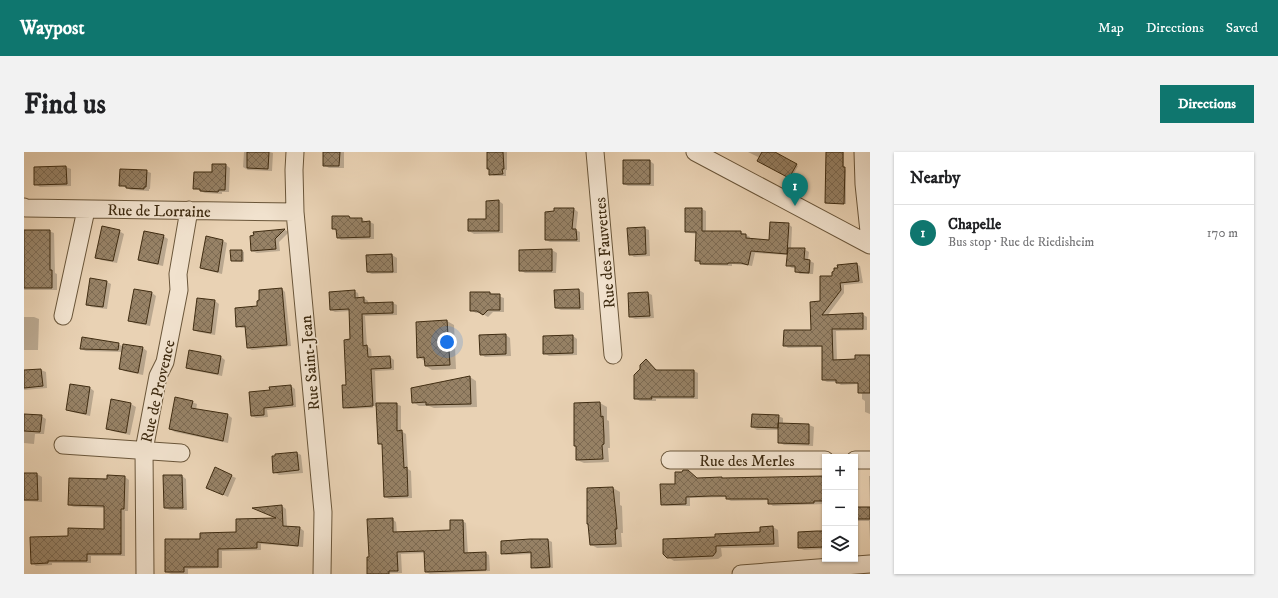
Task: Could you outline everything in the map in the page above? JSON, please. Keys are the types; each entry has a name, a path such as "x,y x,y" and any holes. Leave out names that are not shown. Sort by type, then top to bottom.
{"street":[{"name":"Rue Saint-Jean","path":"295,152 294,212 323,512 322,574"},
{"name":"Rue des Fauvettes","path":"595,152 613,355"},
{"path":"695,152 716,157 870,245"},
{"path":"863,152 865,204 870,241"},
{"name":"Rue de Lorraine","path":"24,207 86,210 294,212"},
{"path":"63,316 86,210"},
{"name":"Rue de Provence","path":"145,574 144,450 158,376 165,362 179,290 178,274 189,210"},
{"path":"63,445 181,453"},
{"name":"Rue des Merles","path":"670,460 822,460"},
{"path":"858,460 870,460"},
{"path":"741,574 870,564"}],"building":[{"path":"247,152 269,152 268,169 247,168"},
{"path":"323,152 340,152 339,166 323,166"},
{"path":"487,152 503,152 503,174 489,175 489,169 487,169"},
{"path":"762,152 775,152 797,164 789,178 757,161"},
{"path":"826,152 843,152 843,167 845,167 844,204 825,203"},
{"path":"623,160 650,160 650,184 623,184"},
{"path":"212,164 226,164 225,190 219,190 218,192 193,189 194,172 212,172"},
{"path":"66,166 67,184 34,185 34,167"},
{"path":"120,169 147,170 146,187 144,187 144,189 119,186"},
{"path":"499,200 499,231 468,231 468,219 486,219 486,201"},
{"path":"554,208 574,208 572,229 576,229 577,240 545,240 545,212 554,211"},
{"path":"685,208 702,208 702,231 741,231 741,234 746,234 746,238 769,240 770,222 789,223 787,254 751,251 748,265 741,263 700,264 700,261 695,261 696,232 685,232"},
{"path":"332,216 349,216 350,218 362,218 362,222 370,221 370,237 337,238 336,229 332,229"},
{"path":"102,226 120,230 113,261 95,258"},
{"path":"645,227 646,254 629,255 627,228"},
{"path":"285,229 275,239 276,249 251,251 250,236 254,235 253,232"},
{"path":"24,230 50,230 50,270 52,270 52,288 24,288"},
{"path":"144,231 164,235 158,264 138,260"},
{"path":"206,236 223,240 218,272 200,268"},
{"path":"788,248 805,248 804,259 810,260 809,273 795,272 795,266 786,266"},
{"path":"552,249 552,271 519,271 519,250"},
{"path":"230,250 242,250 242,261 231,261"},
{"path":"392,254 393,272 367,272 366,255"},
{"path":"857,263 859,281 840,283 841,290 822,315 863,313 863,329 832,329 833,360 855,359 855,355 870,355 870,393 858,393 858,383 836,383 836,380 822,380 822,346 783,346 784,330 811,330 810,302 820,301 820,276 832,276 834,268 838,268 837,265"},
{"path":"90,278 107,281 103,307 86,305"},
{"path":"282,288 287,345 247,348 245,326 236,327 235,308 257,306 257,301 259,300 259,290"},
{"path":"134,289 152,292 146,324 128,321"},
{"path":"579,289 580,308 555,308 554,290"},
{"path":"355,290 355,298 364,297 364,303 393,302 393,313 362,314 363,346 367,345 368,357 390,356 391,368 371,369 373,406 343,408 342,385 346,385 344,340 350,339 349,309 330,310 329,292"},
{"path":"470,292 490,292 490,294 500,294 500,310 488,310 483,315 477,311 470,311"},
{"path":"648,292 650,316 629,317 628,293"},
{"path":"197,298 215,300 211,333 193,330"},
{"path":"447,320 450,365 425,366 424,357 417,358 416,322"},
{"path":"506,334 506,354 480,355 479,335"},
{"path":"573,335 573,353 543,354 543,336"},
{"path":"82,337 119,343 118,350 80,349"},
{"path":"123,344 143,347 138,373 119,369"},
{"path":"189,350 221,356 218,374 186,368"},
{"path":"646,359 656,370 694,370 694,397 651,397 652,399 634,399 634,375"},
{"path":"41,369 43,386 24,388 24,370"},
{"path":"470,376 471,404 426,405 426,402 412,403 411,388"},
{"path":"70,384 90,387 86,414 66,410"},
{"path":"291,385 293,405 264,408 264,415 251,416 249,392 270,390 269,387"},
{"path":"175,397 193,401 191,408 228,414 223,441 169,429"},
{"path":"111,399 131,403 126,433 106,429"},
{"path":"600,402 601,417 603,416 603,459 576,460 576,446 574,446 574,403"},
{"path":"376,403 397,403 397,431 402,430 404,468 407,467 408,496 384,497 382,444 378,444"},
{"path":"24,414 42,415 40,432 24,431"},
{"path":"752,414 779,415 778,428 751,427"},
{"path":"778,423 809,424 809,444 778,443"},
{"path":"297,452 299,470 273,473 272,456 275,456 275,454"},
{"path":"215,467 232,475 223,495 206,488"},
{"path":"683,470 688,470 697,478 822,476 822,501 814,501 814,503 768,504 768,499 726,499 726,496 711,496 686,497 686,504 661,505 660,484 675,484 675,472 682,472"},
{"path":"24,473 37,473 38,500 24,500"},
{"path":"107,475 125,476 124,509 121,509 121,554 87,554 87,561 48,561 48,563 31,564 30,537 68,536 68,528 104,529 104,506 68,505 69,478 107,479"},
{"path":"163,475 182,475 183,508 164,508"},
{"path":"613,487 617,529 615,529 616,544 590,545 587,524 587,488"},
{"path":"282,505 283,526 300,527 298,546 257,542 257,548 218,549 218,567 184,567 184,572 165,572 165,539 200,539 200,533 236,532 236,519 276,518 252,508"},
{"path":"858,507 870,507 870,519 858,519"},
{"path":"393,518 393,532 450,530 450,520 463,520 464,553 486,552 486,570 425,572 424,551 397,552 398,571 389,571 389,574 367,574 367,557 369,557 367,519"},
{"path":"773,526 774,544 716,546 716,552 713,556 667,558 663,554 663,539 715,537 715,534 760,532 760,527"},
{"path":"822,531 822,547 798,548 798,532"},
{"path":"548,539 550,567 531,568 531,552 501,554 501,541"}],"place":[{"name":"Chapelle","path":"795,206"}]}
